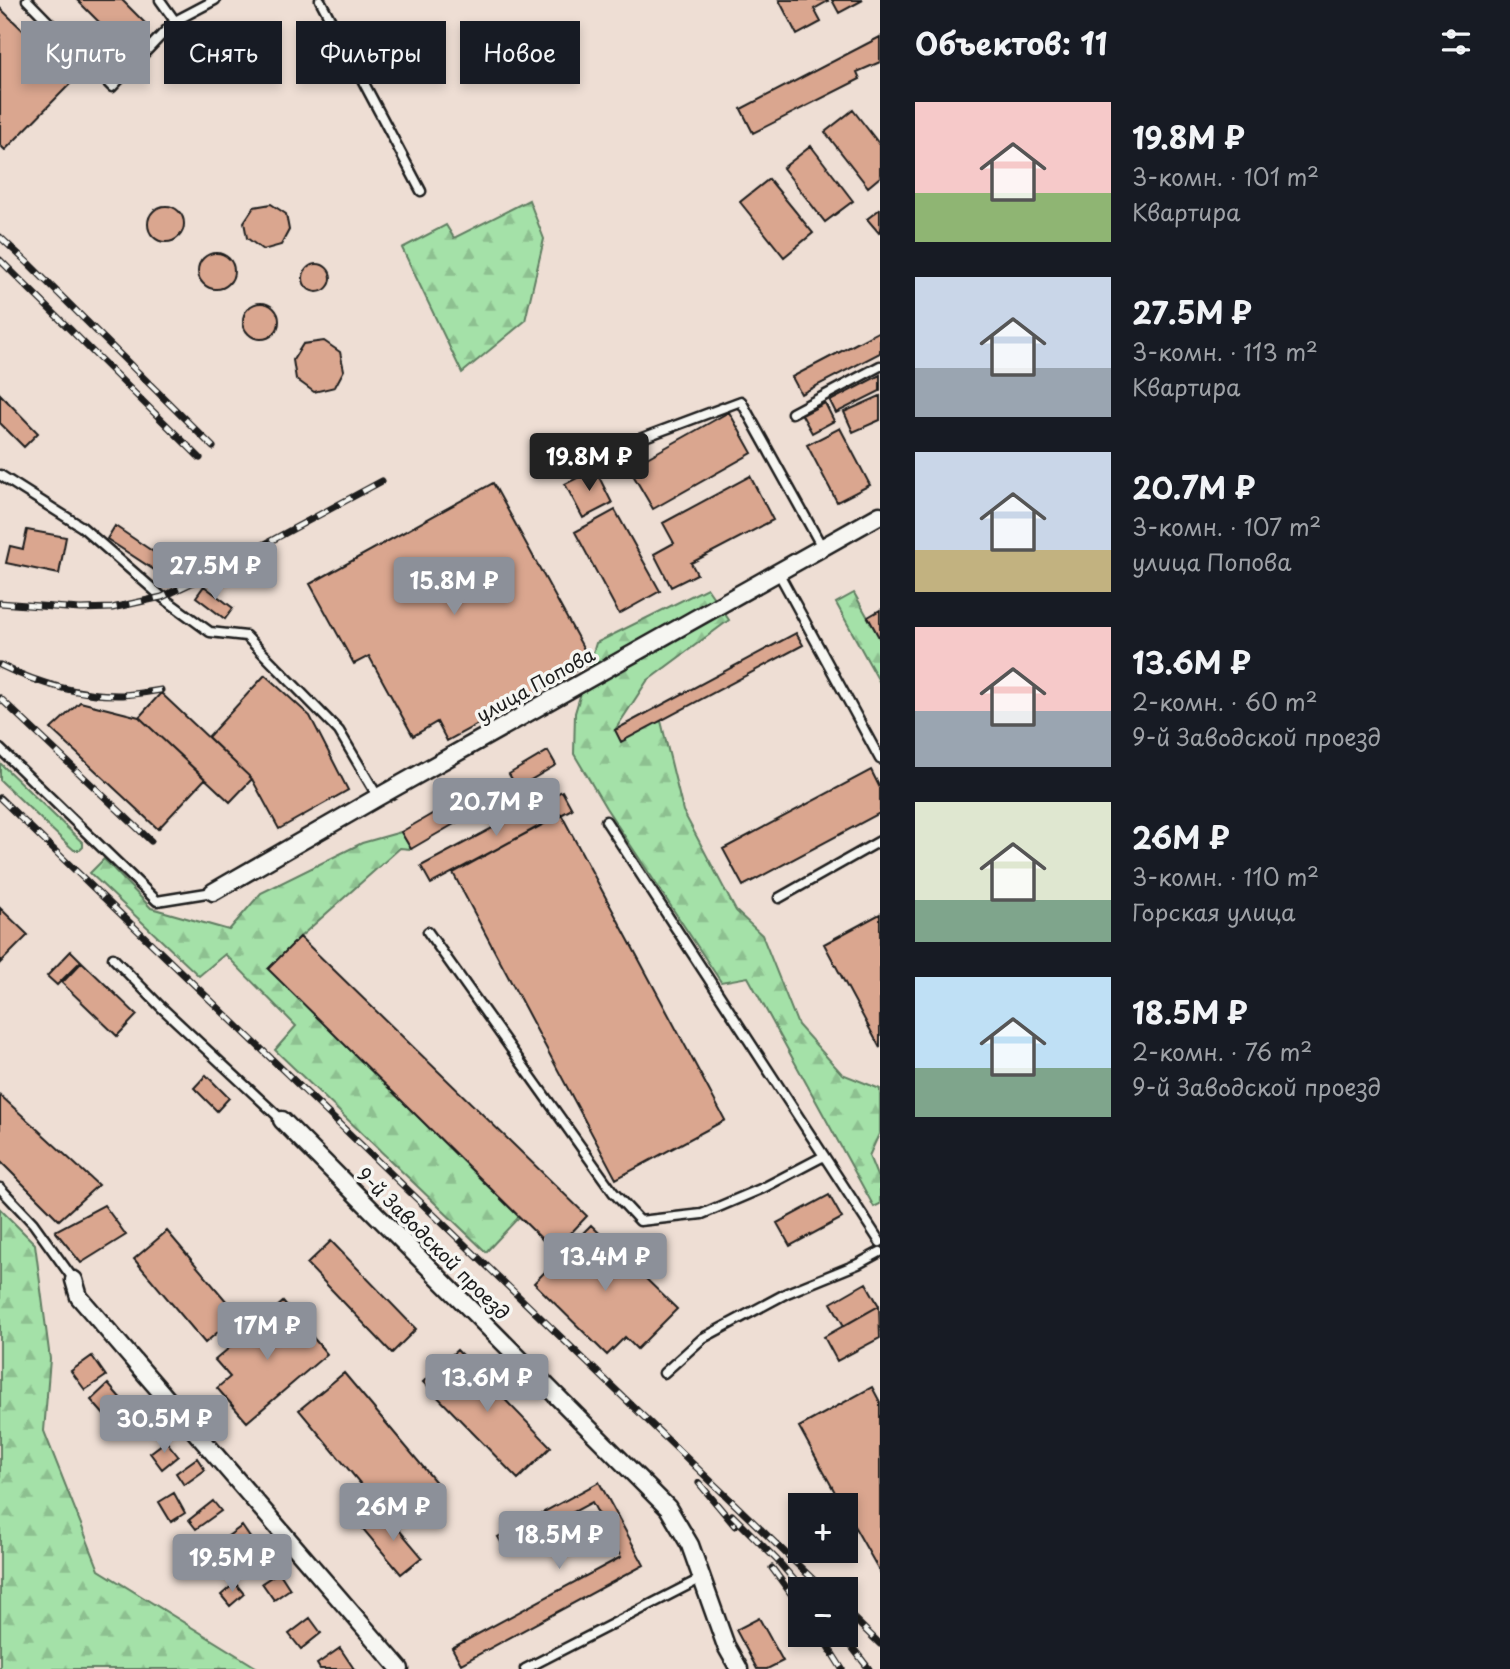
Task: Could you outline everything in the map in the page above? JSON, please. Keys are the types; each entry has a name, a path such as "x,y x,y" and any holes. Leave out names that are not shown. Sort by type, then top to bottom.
{"street":[{"name":"улица Попова","path":"213,892 880,515"},
{"name":"9-й Заводской проезд","path":"282,1120 668,1508 690,1545 726,1646 739,1669"},
{"path":"74,1280 79,1297 400,1669"}],"lane":[{"path":"27,0 112,87 164,33"},
{"path":"160,0 176,21 215,0"},
{"path":"320,0 421,191"},
{"path":"792,413 880,366"},
{"path":"634,441 741,401 822,547"},
{"path":"0,475 82,527 162,597 210,632 246,636 339,731 378,797"},
{"path":"779,572 880,759"},
{"path":"0,749 157,901 213,892"},
{"path":"606,821 880,1242"},
{"path":"779,898 880,841"},
{"path":"428,932 613,1192 640,1221 702,1214 763,1188 824,1156"},
{"path":"113,958 161,1007 282,1120"},
{"path":"0,1188 33,1223 74,1280"},
{"path":"664,1373 703,1338 787,1293 858,1264 880,1252"},
{"path":"525,1669 702,1578"}],"green space":[{"path":"529,200 544,239 525,321 462,373 402,248 446,225 454,238"},
{"path":"707,588 729,620 647,681 615,730 661,721 683,811 736,911 762,935 798,1025 842,1074 880,1089 880,1132 869,1156 880,1183 880,1204 874,1207 748,977 721,982 606,808 574,754 575,713 596,643"},
{"path":"854,593 880,639 880,683 836,603"},
{"path":"0,763 83,843 80,850 74,850 0,780"},
{"path":"401,832 411,849 400,848 300,937 269,969 519,1217 486,1252 275,1050 296,1026 225,954 199,976 90,873 104,859 151,908 229,930 261,893 362,843"},
{"path":"0,1209 35,1244 50,1359 44,1431 99,1570 259,1669 0,1669"}],"building":[{"path":"77,0 122,0 143,21 98,21"},
{"path":"779,0 828,1 814,9 821,22 797,35"},
{"path":"832,0 863,0 839,13"},
{"path":"0,8 21,28 21,84 70,84 5,150 0,145"},
{"path":"880,37 880,62 857,72 860,79 753,133 741,109"},
{"path":"853,110 880,145 880,177 868,187 825,132"},
{"path":"811,146 853,201 825,222 783,168"},
{"path":"769,179 813,233 784,257 740,202"},
{"path":"271,204 286,214 289,230 281,245 263,250 247,238 244,222 254,207"},
{"path":"166,206 179,211 184,224 179,237 166,242 153,237 148,224 153,211"},
{"path":"880,209 880,232 879,233 867,219"},
{"path":"216,253 229,258 234,271 229,284 216,289 203,284 198,271 203,258"},
{"path":"317,264 327,268 331,278 327,288 317,292 307,288 303,278 307,268"},
{"path":"261,303 274,308 279,321 274,334 261,339 248,334 243,321 248,308"},
{"path":"880,331 880,353 801,394 792,377"},
{"path":"324,341 340,352 344,370 335,387 314,392 296,379 293,360 303,344"},
{"path":"880,375 880,391 836,413 830,401"},
{"path":"0,394 38,433 24,447 0,423"},
{"path":"880,396 880,420 853,432 844,412"},
{"path":"825,403 834,421 812,433 802,415"},
{"path":"729,412 752,453 653,509 629,468"},
{"path":"840,428 870,485 837,502 807,445"},
{"path":"595,469 612,503 583,518 565,484"},
{"path":"750,476 773,520 691,563 697,574 671,587 654,554 674,543 663,523"},
{"path":"493,483 591,662 447,741 437,722 413,736 369,656 354,664 310,584"},
{"path":"615,510 660,591 619,614 575,532"},
{"path":"115,526 167,561 159,573 107,539"},
{"path":"27,530 66,537 59,574 6,563 10,546 23,549"},
{"path":"204,586 233,608 225,619 196,597"},
{"path":"880,610 880,639 868,617"},
{"path":"796,633 803,645 621,742 615,730"},
{"path":"265,675 310,716 348,790 279,829 252,779 208,737"},
{"path":"161,693 252,779 230,802 139,717"},
{"path":"80,702 139,717 205,779 158,829 51,729"},
{"path":"548,751 556,765 517,788 509,774"},
{"path":"871,770 880,788 880,813 743,886 723,849"},
{"path":"562,791 572,809 431,884 421,866"},
{"path":"463,796 473,813 411,849 401,832"},
{"path":"561,814 725,1120 616,1179 453,873"},
{"path":"0,908 28,935 0,963"},
{"path":"880,914 880,1048 824,944"},
{"path":"300,937 587,1216 554,1251 268,969"},
{"path":"71,951 81,961 57,985 47,976"},
{"path":"82,962 137,1015 117,1036 62,983"},
{"path":"206,1075 229,1098 217,1111 194,1088"},
{"path":"0,1095 98,1185 59,1220 0,1161"},
{"path":"829,1195 842,1218 790,1246 777,1223"},
{"path":"104,1205 126,1235 81,1263 55,1231"},
{"path":"591,1225 677,1309 637,1349 625,1337 607,1355 534,1283"},
{"path":"167,1231 238,1315 205,1343 134,1259"},
{"path":"331,1241 416,1329 392,1353 307,1264"},
{"path":"866,1283 879,1306 844,1326 831,1303"},
{"path":"283,1302 327,1354 247,1422 217,1388 230,1377 215,1360"},
{"path":"879,1306 880,1338 837,1361 824,1337"},
{"path":"457,1350 551,1447 518,1479 423,1382"},
{"path":"92,1356 106,1376 85,1390 71,1371"},
{"path":"344,1373 439,1486 394,1524 299,1410"},
{"path":"108,1384 123,1401 105,1416 91,1400"},
{"path":"872,1387 880,1402 880,1572 858,1533 858,1493 835,1493 799,1427"},
{"path":"166,1441 178,1456 162,1469 150,1453"},
{"path":"197,1458 205,1470 184,1485 176,1473"},
{"path":"599,1482 644,1565 461,1664 452,1648 621,1557 592,1502 505,1549 498,1537"},
{"path":"174,1493 185,1513 171,1522 159,1502"},
{"path":"213,1501 221,1511 196,1529 189,1520"},
{"path":"384,1512 422,1557 401,1574 363,1529"},
{"path":"242,1526 253,1542 235,1554 232,1550 225,1556 217,1544"},
{"path":"279,1572 290,1589 274,1600 262,1583"},
{"path":"235,1583 244,1594 230,1606 221,1595"},
{"path":"310,1618 321,1633 301,1649 289,1634"},
{"path":"759,1618 783,1661 767,1669 757,1669 736,1630"},
{"path":"340,1648 354,1669 320,1669 317,1664"}],"railway":[{"path":"0,237 213,447"},
{"path":"0,260 200,458"},
{"path":"0,603 80,609 112,608 162,597 382,481"},
{"path":"0,665 29,678 75,691 123,695 161,690"},
{"path":"0,698 151,841"},
{"path":"0,798 811,1577"},
{"path":"699,1483 735,1526"},
{"path":"732,1515 792,1577"},
{"path":"772,1568 788,1590"},
{"path":"858,1623 880,1644"},
{"path":"828,1647 842,1669"},
{"path":"852,1647 869,1669"}]}
